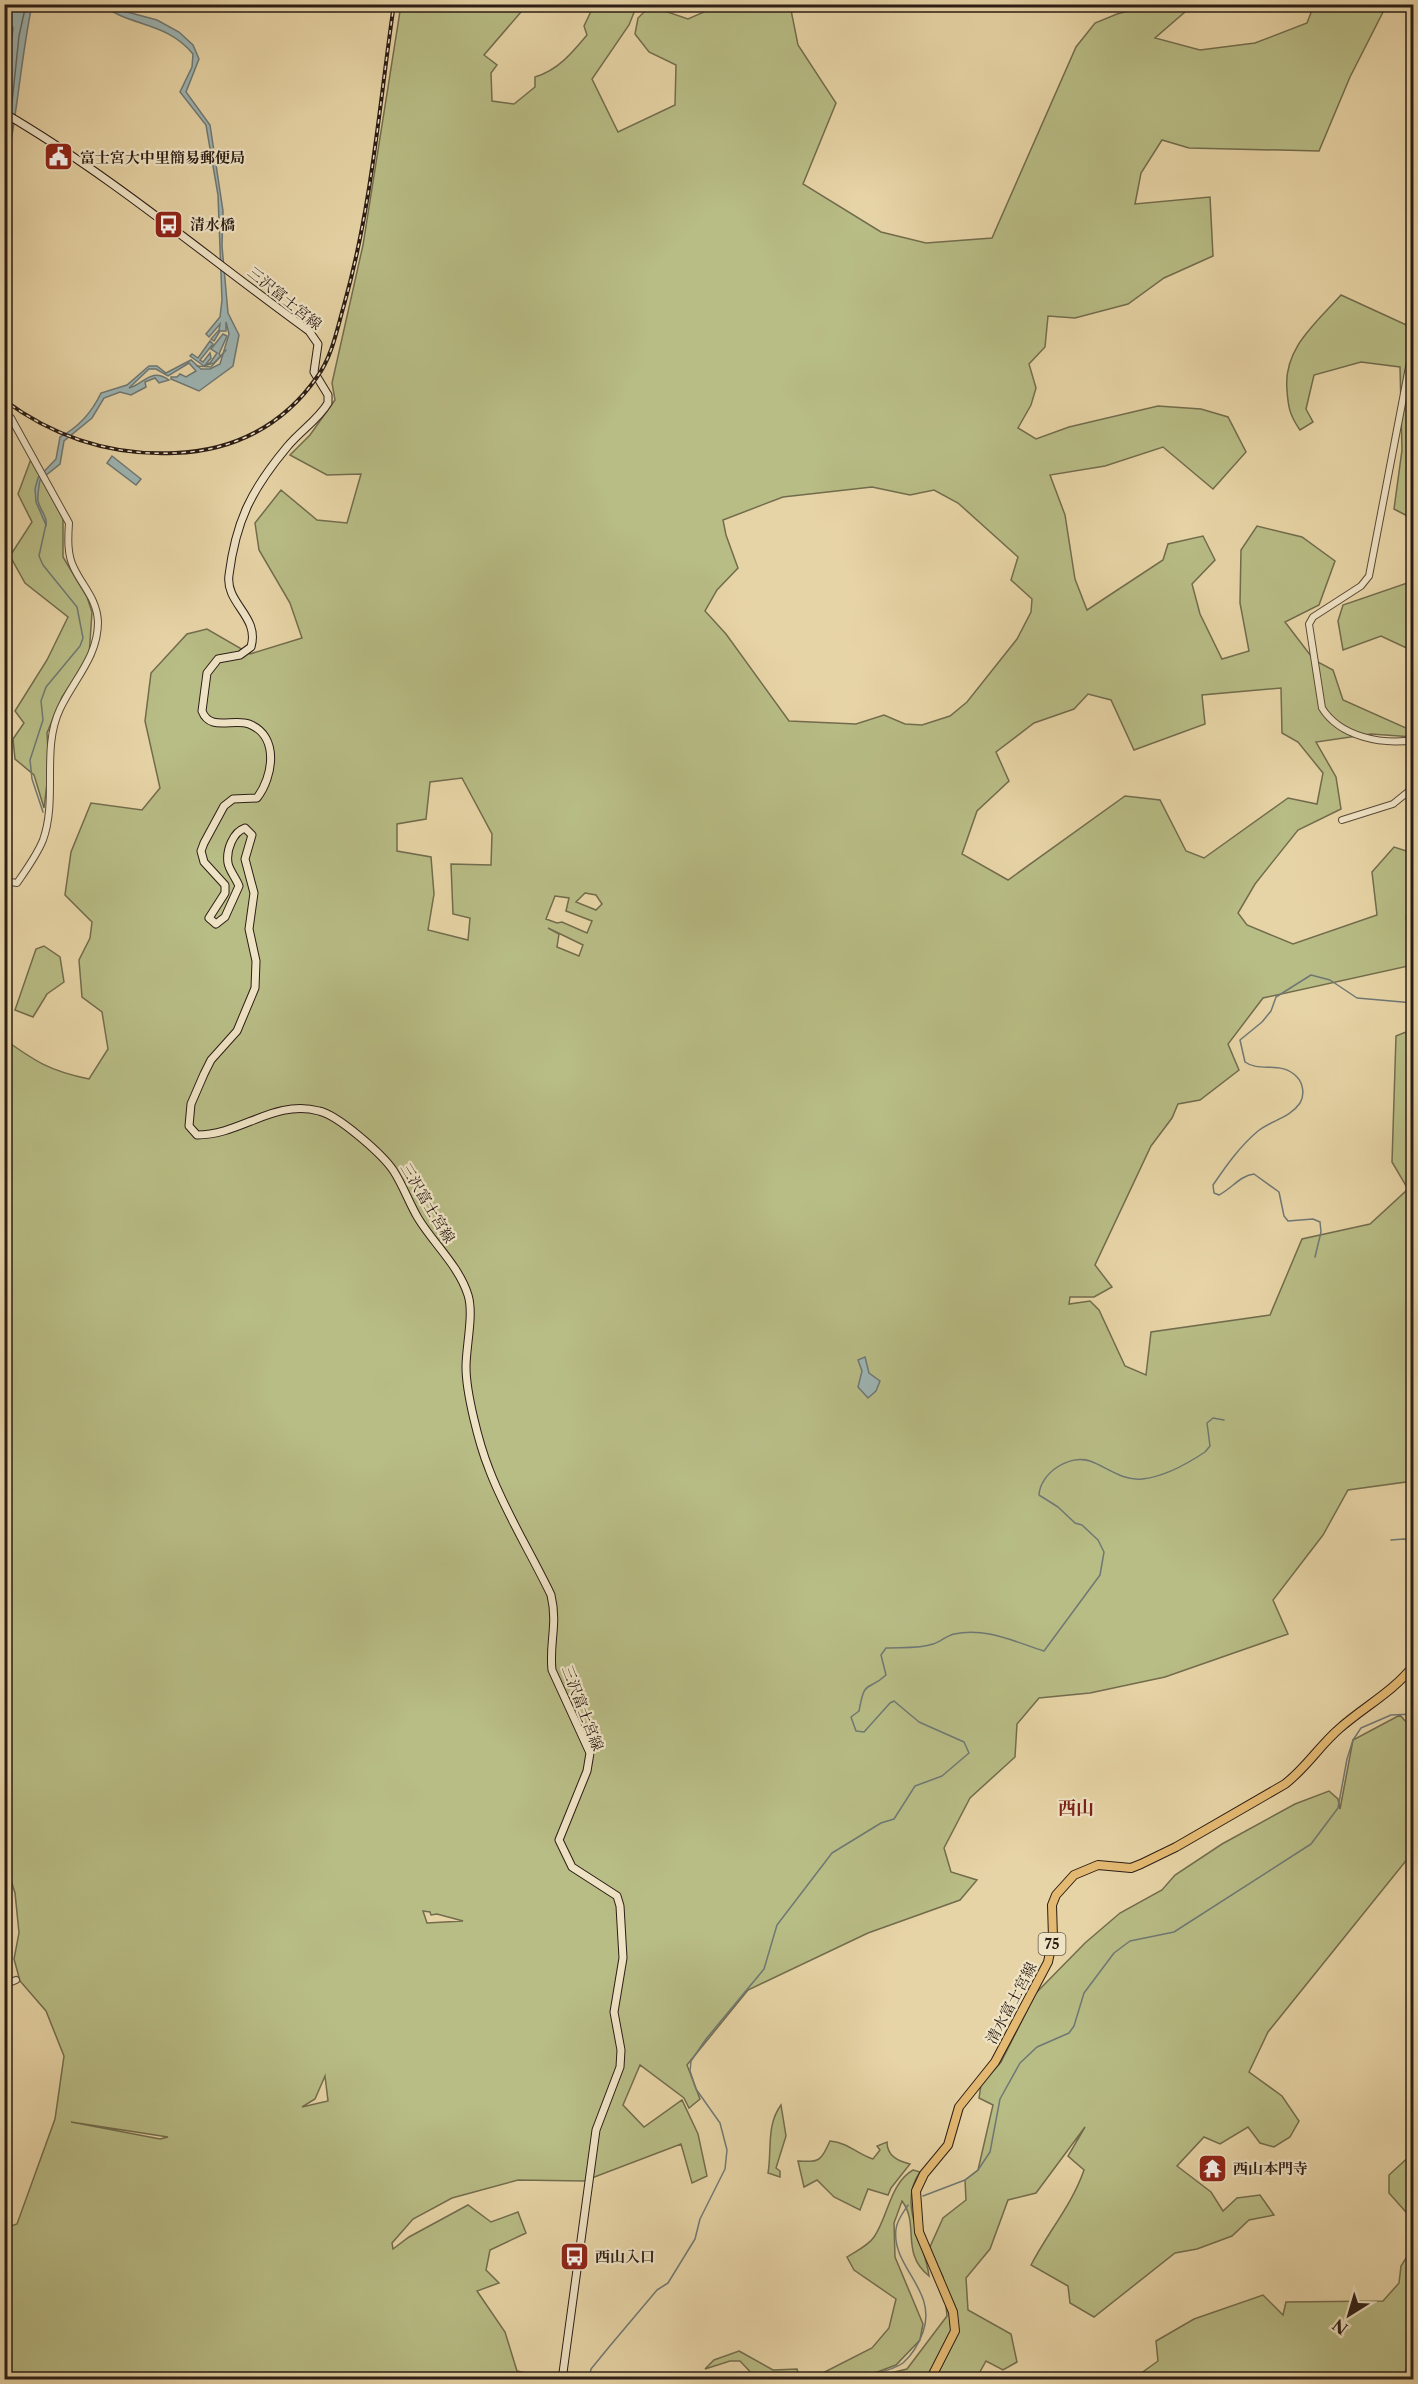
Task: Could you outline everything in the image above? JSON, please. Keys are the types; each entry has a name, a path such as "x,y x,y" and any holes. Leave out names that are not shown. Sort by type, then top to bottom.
{"main road":[{"name":"三沢富士宮線","path":"4,113 228,269 316,339 319,352 314,372 325,387 328,403 288,446 256,486 246,505 229,577 229,590 249,619 253,628 253,640 247,652 218,659 207,673 202,711 204,717 213,723 243,722 252,726 264,736 272,758 262,791 257,798 233,799 224,806 201,851 204,862 225,885 225,893 209,918 216,924 225,917 238,892 239,886 228,865 228,855 233,839 240,830 245,828 252,835 245,859 254,893 249,929 256,961 256,976 242,1021 211,1060 204,1074 192,1104 189,1126 197,1135 207,1135 228,1130 267,1113 288,1108 318,1110 334,1116 393,1170 418,1219 468,1294 470,1312 467,1383 489,1469 551,1595 556,1617 551,1658 552,1670 590,1753 587,1771 559,1840 572,1867 610,1889 617,1896 620,1905 623,1958 614,2012 621,2050 620,2067 596,2130 562,2379"},
{"name":"清水富士宮線","path":"930,2379 955,2331 953,2312 919,2232 916,2191 924,2174 948,2145 959,2107 995,2062 1048,1962 1052,1945 1052,1905 1056,1895 1074,1875 1098,1865 1131,1868 1141,1864 1176,1847 1285,1784 1301,1771 1340,1727 1388,1692 1413,1665"}],"street":[{"path":"1413,341 1369,576 1343,599 1313,617 1309,624 1322,708 1327,717 1370,740 1413,740"},
{"path":"4,881 17,884 43,839 50,799 52,732 60,708 88,664 97,631 95,603 71,562 68,539 69,523 11,418"},
{"path":"1342,820 1393,804 1413,787"},
{"path":"4,1985 16,1980"}],"green space":[{"path":"401,5 527,5 484,55 497,65 491,73 492,101 514,104 535,87 535,77 558,65 587,35 584,26 594,5 637,5 629,25 592,79 618,132 675,105 676,65 649,52 635,34 638,18 650,6 688,19 711,9 714,5 790,5 798,45 836,103 803,184 881,232 926,243 992,238 1076,47 1095,23 1117,14 1151,5 1193,5 1155,38 1200,50 1255,43 1307,23 1314,5 1383,5 1383,12 1350,77 1319,151 1189,148 1162,140 1141,173 1135,204 1210,197 1213,256 1164,278 1128,304 1075,318 1048,316 1045,347 1029,364 1036,388 1031,405 1018,428 1036,439 1069,427 1158,406 1201,409 1228,417 1246,452 1213,489 1163,447 1105,466 1050,475 1065,515 1075,579 1087,610 1163,560 1168,544 1203,536 1215,560 1192,584 1200,614 1222,659 1249,651 1240,603 1241,550 1257,526 1302,537 1335,561 1319,605 1285,622 1314,660 1333,670 1343,700 1408,729 1413,727 1413,737 1371,734 1316,742 1336,777 1341,809 1298,830 1255,884 1238,913 1247,925 1293,944 1377,915 1372,872 1394,847 1413,853 1413,879 1406,918 1413,921 1413,965 1263,998 1228,1044 1239,1070 1200,1100 1178,1104 1172,1118 1151,1146 1095,1265 1112,1287 1094,1297 1070,1297 1069,1304 1090,1301 1099,1310 1125,1366 1146,1375 1151,1332 1270,1315 1302,1239 1370,1224 1408,1189 1392,1162 1396,1036 1413,1029 1413,1481 1348,1490 1323,1535 1273,1600 1288,1634 1165,1677 1090,1693 1039,1698 1017,1724 1015,1757 970,1798 944,1848 951,1872 977,1880 960,1900 868,1933 748,1990 687,2065 700,2099 689,2108 684,2098 640,2065 623,2105 644,2127 682,2100 698,2134 707,2176 692,2183 681,2144 584,2181 518,2180 452,2198 413,2219 392,2243 393,2249 409,2237 468,2205 491,2222 518,2212 526,2233 490,2250 486,2270 499,2283 477,2291 505,2332 517,2371 554,2379 5,2379 5,2228 17,2224 55,2119 64,2056 46,2011 20,1981 14,1959 19,1933 15,1893 5,1862 4,1039 44,1065 89,1079 108,1049 102,1012 82,997 79,960 90,938 92,922 65,895 71,852 91,803 142,810 160,788 145,721 151,673 187,634 207,629 250,654 302,638 290,603 259,550 255,523 281,490 317,520 347,523 361,474 327,475 290,455 310,435 335,400 332,383 363,245","holes":["872,487 910,495 934,490 958,503 1018,557 1011,580 1032,599 1031,612 1017,639 967,702 950,716 922,725 905,724 884,715 856,724 789,721 726,634 705,611 717,590 738,568 723,520 783,497","1281,688 1282,733 1298,742 1323,773 1317,804 1288,798 1204,858 1186,851 1160,800 1125,796 1008,880 962,854 977,811 1009,781 996,752 1034,723 1074,709 1088,694 1111,700 1134,750 1205,724 1202,695","462,778 492,834 491,865 451,864 453,914 470,918 468,940 428,930 434,894 431,857 397,851 397,824 426,819 430,782","585,893 596,895 602,904 596,910 576,902","555,896 569,898 566,911 592,921 587,933 562,922 557,923 546,919","548,928 583,945 579,956 557,947 559,934","423,1911 430,1912 431,1915 437,1914 463,1921 427,1923","325,2076 328,2101 302,2107 315,2099","71,2122 168,2137 160,2139"]},
{"path":"1341,295 1413,328 1413,519 1394,509 1402,450 1400,367 1361,362 1314,375 1306,409 1313,422 1300,430 1290,411 1287,375 1295,350 1311,327"},
{"path":"31,459 63,519 63,557 87,597 92,612 89,656 62,697 47,733 49,767 44,808 34,775 15,759 13,739 24,723 15,711 47,660 68,617 25,583 10,556 32,522 18,494"},
{"path":"1413,581 1413,651 1381,636 1343,650 1338,621 1343,605"},
{"path":"44,946 60,957 64,982 47,994 33,1017 15,1010 36,949"},
{"path":"1400,1715 1413,1730 1413,1852 1268,2032 1249,2072 1282,2096 1299,2121 1290,2137 1274,2147 1260,2143 1248,2127 1220,2144 1204,2137 1177,2166 1211,2192 1223,2211 1237,2198 1260,2195 1274,2215 1249,2220 1232,2236 1197,2249 1175,2253 1094,2317 1070,2303 1068,2286 1031,2265 1079,2183 1084,2170 1068,2156 1085,2127 1036,2193 1008,2200 990,2249 966,2278 968,2310 1011,2334 1017,2362 1003,2370 986,2361 976,2379 885,2380 886,2374 907,2369 947,2316 943,2277 929,2249 943,2218 966,2200 965,2180 978,2170 993,2105 979,2098 981,2085 1001,2062 1036,1993 1085,1943 1120,1913 1162,1890 1175,1875 1222,1844 1295,1804 1329,1791 1338,1799 1340,1809 1353,1740"},
{"path":"781,2105 786,2136 776,2168 780,2171 780,2177 768,2173 771,2130"},
{"path":"830,2141 842,2144 873,2159 880,2150 877,2146 887,2142 887,2147 894,2157 910,2164 888,2195 868,2189 860,2210 834,2197 817,2180 804,2187 798,2161 815,2161 824,2153"},
{"path":"1413,2153 1413,2220 1389,2193 1389,2175"},
{"path":"913,2170 920,2172 911,2197 912,2210 929,2276 915,2258 910,2220 902,2201 894,2223 895,2257 923,2324 920,2340 896,2365 880,2371 855,2379 809,2380 872,2348 889,2328 896,2299 854,2270 847,2257 865,2246 874,2237 899,2183"},
{"path":"1413,2247 1413,2352 1403,2379 1133,2379 1158,2361 1156,2341 1194,2319 1263,2295 1283,2315 1286,2302 1383,2301 1399,2283 1401,2266"},
{"path":"739,2351 773,2370 797,2369 800,2379 757,2379 740,2361 730,2361 705,2369 714,2360"}],"water":[{"path":"8,5 32,5 4,179 4,39"},
{"path":"101,5 157,20 179,32 193,45 199,59 186,92 210,125 223,211 222,246 228,313 239,335 233,366 199,391 171,379 180,374 186,377 196,371 189,363 168,376 156,369 149,369 129,388 157,375 169,380 159,383 155,378 145,382 146,387 131,395 120,392 104,398 92,418 64,441 60,464 40,480 38,501 46,519 46,525 36,502 35,489 38,478 56,459 60,437 84,418 101,393 127,385 149,366 157,366 166,373 191,360 201,369 210,369 220,364 229,334 226,322 226,331 220,331 214,341 211,339 219,330 220,324 209,337 206,334 220,317 222,300 218,195 206,125 180,92 192,67 193,54 183,44 161,30 113,12"},
{"path":"223,334 227,336 219,354 221,356 214,363 204,366 190,356 192,354 198,358 210,341 213,344 200,360 203,362 210,353 211,358 206,364 210,363 217,353 211,349"},
{"path":"112,456 141,479 136,485 107,463"},
{"path":"865,1357 869,1373 880,1381 876,1391 868,1398 858,1387 862,1371 858,1360"}],"waterway":[{"path":"197,366 211,367 226,350"},
{"path":"43,812 32,779 30,760 43,720 41,701 46,687 80,646 83,638 77,607 43,565 39,556 46,524"},
{"path":"1315,1257 1321,1232 1320,1222 1313,1219 1288,1221 1284,1216 1279,1192 1254,1174 1245,1177 1219,1195 1214,1193 1213,1185 1245,1143 1263,1127 1286,1116 1296,1108 1302,1096 1301,1082 1291,1072 1284,1069 1257,1067 1245,1062 1240,1040 1262,1022 1271,1011 1276,997 1311,975 1330,980 1357,998 1414,1003"},
{"path":"589,2380 591,2369 657,2290 668,2283 695,2239 700,2219 725,2169 727,2150 720,2123 696,2089 690,2071 691,2061 706,2039 764,1969 777,1925 832,1853 881,1823 894,1819 915,1786 942,1776 969,1753 964,1742 919,1722 894,1701 864,1732 856,1731 851,1717 859,1711 865,1689 886,1675 881,1655 886,1648 928,1646 951,1635 966,1632 1000,1636 1044,1651 1100,1575 1104,1552 1098,1540 1082,1525 1075,1523 1058,1507 1039,1495 1044,1480 1064,1463 1073,1460 1090,1461 1128,1478 1142,1479 1158,1476 1205,1452 1210,1446 1207,1423 1213,1418 1224,1420"},
{"path":"1391,1540 1404,1539 1414,1542"},
{"path":"923,2196 965,2180 978,2170 990,2152 1000,2099 1020,2063 1037,2047 1069,2033 1074,2026 1084,1993 1114,1953 1130,1941 1174,1932 1311,1844 1338,1808 1347,1759 1353,1740 1361,1728 1391,1715 1414,1714"},
{"path":"856,2380 892,2369 903,2363 915,2349 923,2332 926,2317 924,2304 896,2243 896,2229 908,2205"}],"railway":[{"path":"4,400 43,424 85,442 129,451 175,453 217,447 255,433 289,409 304,394 322,369 330,352 354,268 374,156 394,4"}],"place":[{"name":"富士宮大中里簡易郵便局","path":"59,157"},
{"name":"清水橋","path":"169,224"},
{"name":"西山本門寺","path":"1212,2168"},
{"name":"西山入口","path":"574,2256"}],"district":[{"name":"西山","path":"1076,1808"}]}
